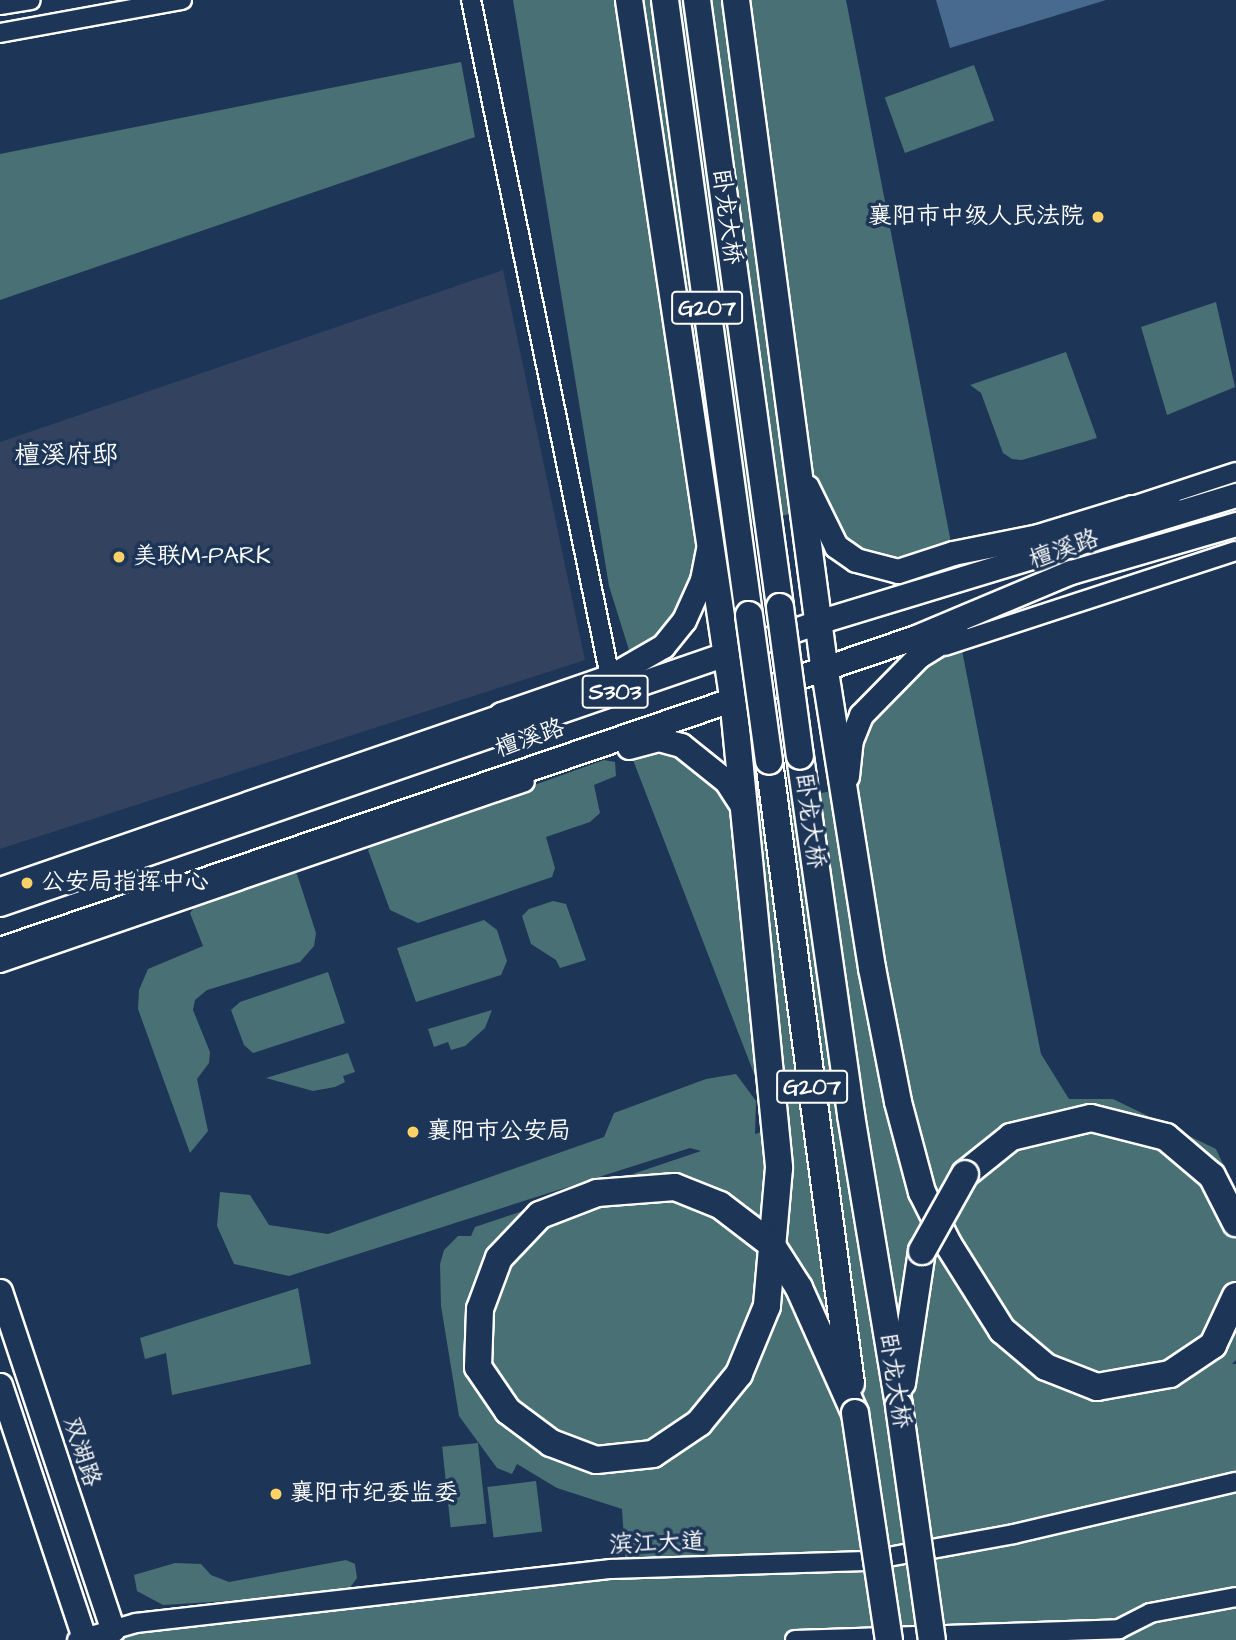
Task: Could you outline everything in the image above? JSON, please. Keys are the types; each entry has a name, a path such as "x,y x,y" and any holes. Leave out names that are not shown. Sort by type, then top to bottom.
{"highway":[{"path":"629,0 711,534 733,697 779,1168 774,1223 773,1237 772,1251 767,1306 739,1374 699,1423 653,1454 596,1460 551,1443 508,1411 478,1367 481,1309 499,1258 540,1215 597,1193 675,1187 720,1205 771,1244 778,1255 799,1288 855,1413"},
{"name":"卧龙大桥","path":"665,0 855,1413 889,1640"},
{"name":"卧龙大桥","path":"697,0 851,1115 899,1406 932,1640"},
{"path":"736,0 824,665 895,1089 922,1192 948,1244 1002,1330 1046,1367 1097,1387 1170,1374 1213,1345 1236,1296"},
{"path":"899,1406 922,1251 965,1174 1011,1137 1091,1118 1166,1137 1212,1177 1236,1223"}],"main road":[{"path":"795,450 813,508 836,546 856,559 898,571 953,553 1038,536 1132,507 1187,510"},
{"name":"檀溪路","path":"0,904 470,742 612,684 728,653 818,622 1236,495"},
{"name":"檀溪路","path":"0,949 824,665 916,637 1055,579 1236,524"},
{"path":"470,742 502,714 612,684 663,646 684,620 702,580 711,534"},
{"path":"845,789 851,740 861,715 919,656 1055,579"},
{"path":"481,784 525,782 659,740 681,745 703,760 726,781 742,806"},
{"name":"双湖路","path":"0,1291 113,1630"},
{"path":"0,1385 80,1639"}],"street":[{"path":"0,5 32,0"},
{"path":"0,33 182,0"},
{"path":"471,0 612,684"},
{"path":"1132,507 1236,472"},
{"path":"919,656 1236,551"},
{"path":"0,887 502,714"},
{"path":"0,963 525,782"},
{"name":"滨江大道","path":"80,1639 136,1623 611,1569 866,1561 1014,1534 1236,1482"},
{"path":"795,1640 1119,1629 1150,1613 1236,1597"}],"shaded area":[{"path":"936,0 1106,0 950,48"},
{"name":"美联M-PARK","path":"503,270 585,660 0,849 0,442"}],"green space":[{"path":"513,0 846,0 953,553 898,571 856,560 813,508 711,534 702,580 634,666 609,586"},
{"path":"461,62 475,137 0,300 0,154"},
{"path":"974,65 994,120 905,153 885,97"},
{"path":"1216,302 1235,387 1167,415 1141,327"},
{"path":"1066,352 1097,438 1022,460 1012,459 1003,453 981,393 970,385"},
{"path":"960,640 1041,1054 1069,1099 1113,1099 1216,1149 1236,1192 1236,1360 1232,1364 1236,1364 1236,1640 84,1640 113,1630 626,1569 622,1509 557,1488 517,1464 512,1474 497,1468 459,1416 441,1306 440,1264 444,1250 458,1236 471,1236 475,1227 701,1151 690,1148 289,1276 234,1264 217,1226 220,1192 250,1195 269,1225 328,1234 604,1137 614,1113 706,1079 736,1074 756,1101 755,1134 775,1128 628,747 658,739 742,806 845,789 851,740 913,658"},
{"path":"604,760 615,762 616,776 594,785 600,813 590,822 546,837 555,868 552,877 418,923 390,910 368,850 376,842"},
{"path":"289,871 297,874 316,933 314,946 300,962 207,990 195,1000 193,1010 210,1052 209,1063 197,1079 208,1131 190,1153 138,1009 139,990 148,969 203,946 190,913 198,903"},
{"path":"553,901 566,904 586,960 560,968 556,960 531,944 522,916 529,909"},
{"path":"484,920 497,930 507,961 501,975 416,1002 397,948"},
{"path":"328,972 345,1023 253,1053 244,1045 231,1010 240,1002"},
{"path":"492,1010 485,1028 465,1046 451,1050 448,1042 434,1047 428,1029"},
{"path":"348,1053 355,1072 343,1076 345,1082 335,1087 313,1091 266,1078"},
{"path":"298,1288 311,1364 172,1395 166,1353 145,1359 140,1338"},
{"path":"478,1443 486,1524 451,1527 442,1447"},
{"path":"536,1481 542,1532 494,1538 487,1487"},
{"path":"346,1560 355,1564 357,1578 349,1589 228,1601 163,1605 137,1591 134,1575 175,1563 201,1564 211,1575 229,1582"}],"place":[{"name":"襄阳市中级人民法院","path":"1098,217"},
{"name":"美联M-PARK","path":"119,557"},
{"name":"公安局指挥中心","path":"27,883"},
{"name":"襄阳市公安局","path":"413,1132"},
{"name":"襄阳市纪委监委","path":"276,1494"}],"district":[{"name":"檀溪府邸","path":"66,456"}]}
